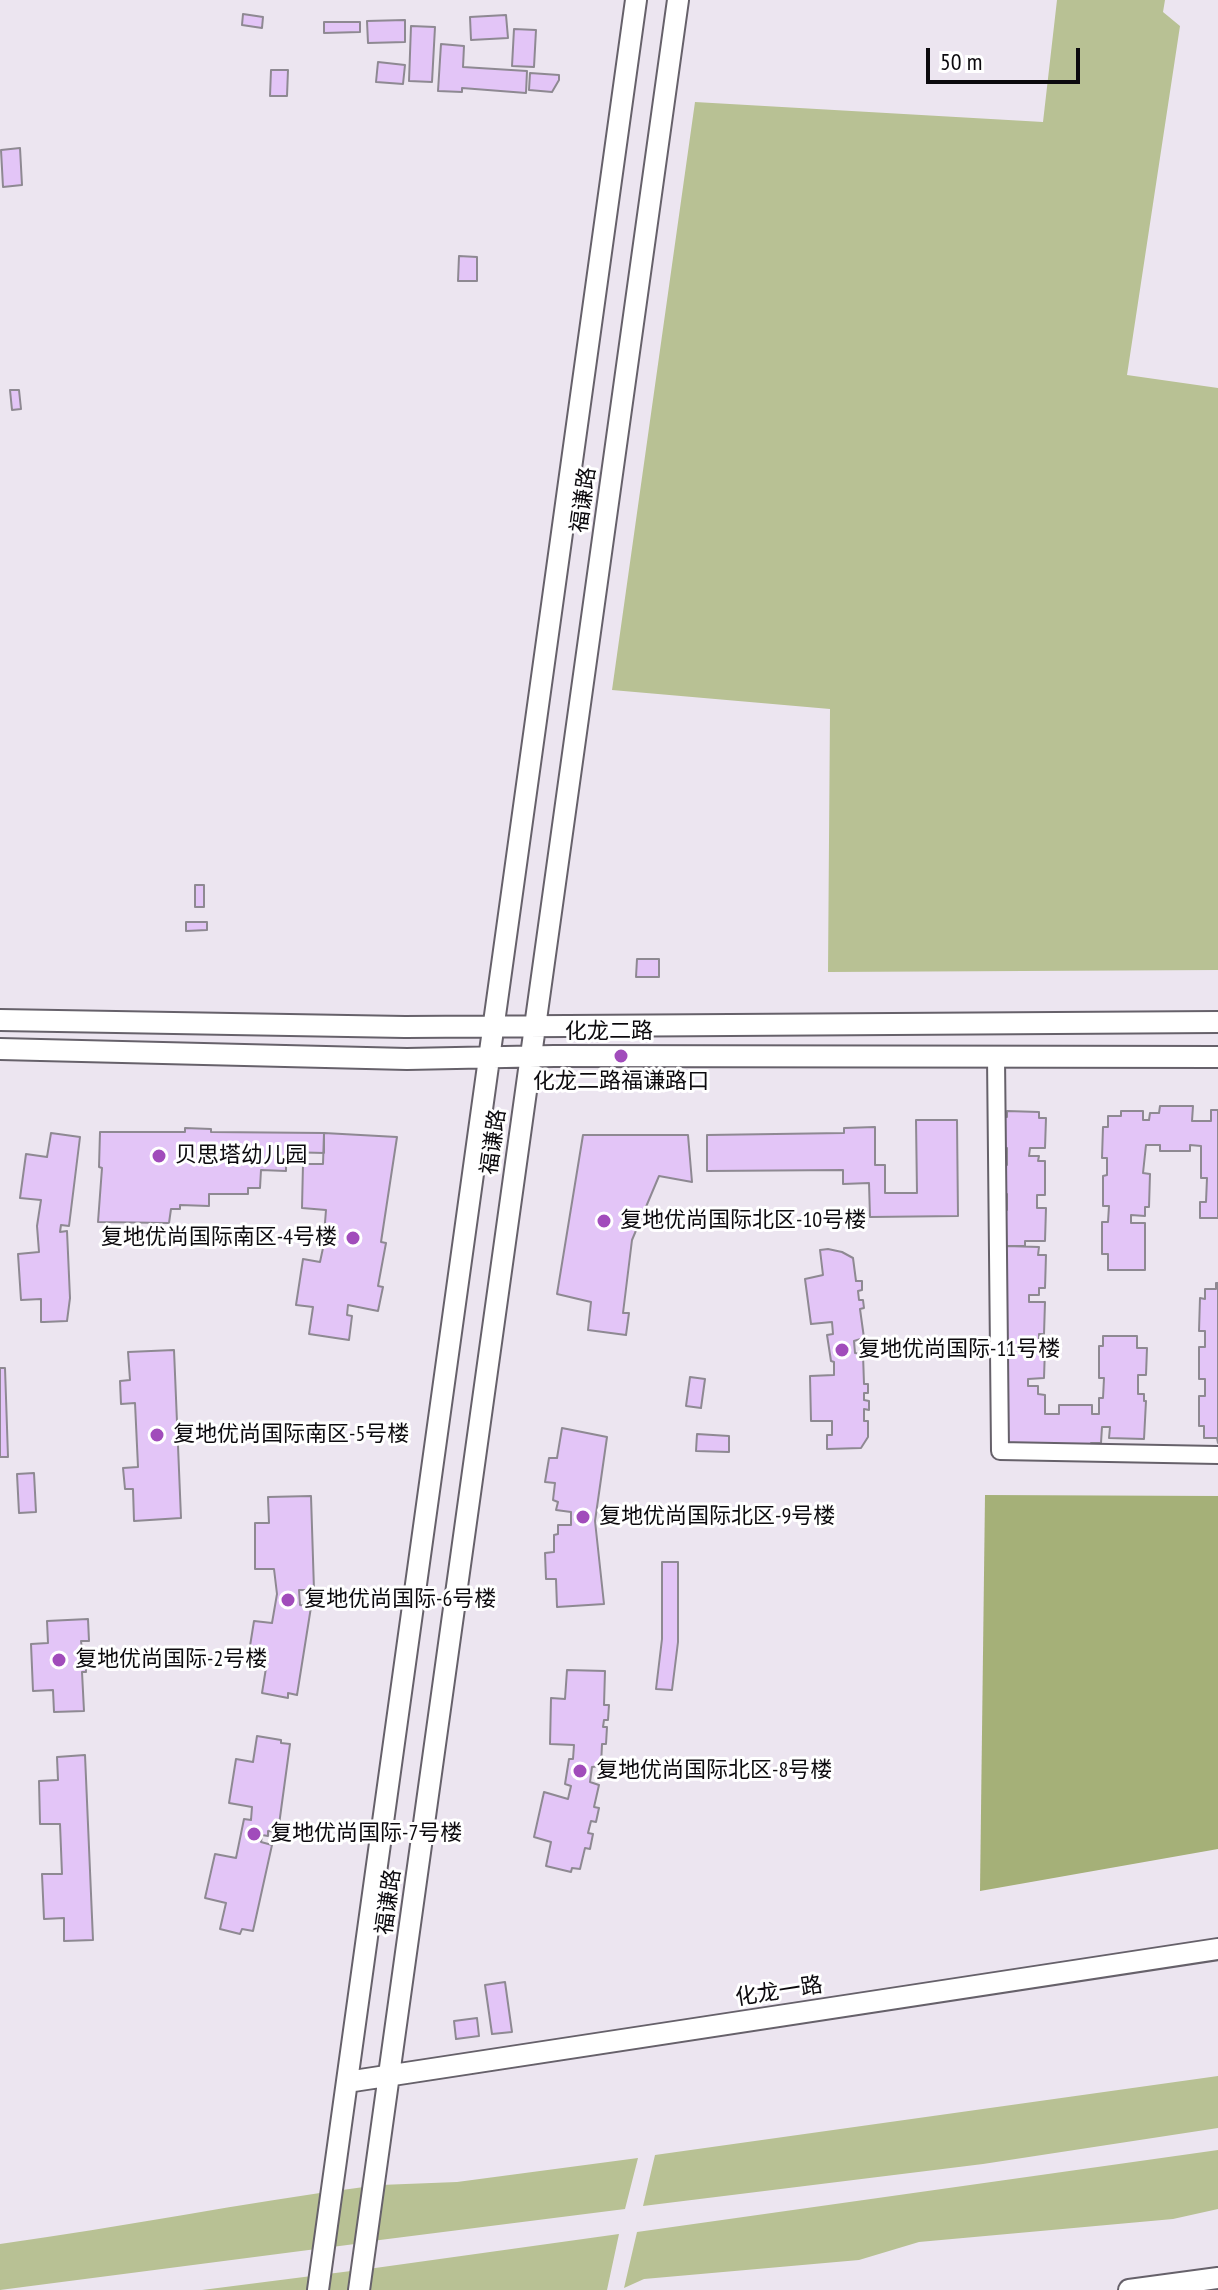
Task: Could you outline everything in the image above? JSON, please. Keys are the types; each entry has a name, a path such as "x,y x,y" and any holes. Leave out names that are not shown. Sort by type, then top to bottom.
{"street":[{"name":"福谦路","path":"318,2290 636,0"},
{"name":"福谦路","path":"359,2290 678,0"},
{"name":"化龙二路","path":"0,1020 493,1026 1218,1022"},
{"name":"化龙二路","path":"0,1049 407,1059 530,1056 1218,1057"},
{"path":"996,1057 1000,1451 1218,1455"},
{"name":"化龙一路","path":"347,2082 1218,1949"},
{"path":"1129,2290 1218,2278"}],"green space":[{"path":"1057,0 1165,0 1163,12 1180,26 1127,375 1218,388 1218,970 828,972 830,709 612,690 695,102 1043,122"},
{"path":"985,1495 1218,1496 1218,1849 980,1891"},
{"path":"1218,2076 1218,2128 983,2164 643,2206 655,2155"},
{"path":"1218,2150 1218,2209 1173,2219 919,2242 859,2260 644,2279 624,2288 637,2232"},
{"path":"638,2158 625,2209 372,2241 380,2185 457,2182"},
{"path":"364,2187 355,2244 0,2290 0,2244"},
{"path":"619,2234 607,2290 365,2290 368,2269"},
{"path":"351,2271 349,2290 202,2290"}],"building":[{"path":"243,14 263,17 262,28 242,25"},
{"path":"506,15 508,38 471,40 470,17"},
{"path":"405,20 405,42 368,43 367,21"},
{"path":"324,22 360,22 360,32 324,33"},
{"path":"411,26 435,27 432,82 409,81"},
{"path":"514,29 536,30 534,67 512,66"},
{"path":"441,44 464,46 463,67 527,71 526,93 462,88 462,92 438,91"},
{"path":"378,62 405,65 403,84 376,82"},
{"path":"271,70 288,70 287,96 270,96"},
{"path":"530,73 559,75 559,80 552,92 529,90"},
{"path":"20,148 22,185 3,187 1,150"},
{"path":"459,256 477,257 477,281 458,281"},
{"path":"10,390 19,390 21,409 12,410"},
{"path":"195,885 204,885 204,907 195,907"},
{"path":"186,922 207,922 207,930 186,931"},
{"path":"637,959 659,959 659,977 636,977"},
{"path":"1160,1106 1193,1106 1192,1121 1211,1121 1211,1110 1218,1110 1218,1218 1200,1218 1200,1202 1206,1202 1207,1178 1201,1178 1201,1146 1190,1145 1190,1151 1160,1151 1160,1145 1146,1145 1143,1173 1150,1174 1149,1207 1145,1207 1145,1216 1131,1215 1131,1223 1145,1223 1145,1270 1108,1270 1108,1254 1102,1254 1102,1222 1108,1222 1109,1206 1103,1206 1103,1176 1107,1175 1107,1158 1102,1158 1103,1127 1108,1127 1108,1116 1121,1116 1121,1111 1143,1111 1143,1120 1149,1120 1150,1113 1159,1113"},
{"path":"1007,1111 1039,1112 1039,1118 1046,1118 1045,1148 1030,1148 1029,1156 1039,1156 1038,1161 1045,1161 1045,1195 1037,1195 1037,1208 1046,1208 1045,1241 1025,1241 1025,1246 1006,1246 1006,1241 1001,1241 1001,1210 1007,1210 1007,1194 1002,1194 1007,1148 1001,1148 1002,1117 1007,1117"},
{"path":"916,1120 957,1120 958,1216 870,1217 869,1183 843,1184 843,1170 707,1171 707,1135 844,1133 844,1128 875,1127 875,1165 885,1165 885,1193 917,1193"},
{"path":"185,1128 211,1129 211,1132 324,1133 324,1153 286,1152 286,1171 261,1170 260,1188 248,1188 248,1194 209,1194 209,1206 180,1205 180,1209 171,1209 169,1223 98,1222 102,1168 99,1167 100,1132 185,1132"},
{"path":"51,1133 80,1137 69,1226 61,1225 60,1232 67,1231 70,1298 67,1321 41,1322 41,1299 21,1300 18,1254 39,1252 37,1226 41,1200 20,1198 26,1154 47,1157"},
{"name":"复地优尚国际南区-4号楼","path":"324,1133 397,1137 381,1242 386,1243 378,1286 383,1287 378,1311 348,1305 347,1315 352,1316 349,1340 309,1334 313,1307 296,1305 303,1259 320,1262 323,1248 326,1210 302,1208 303,1164 323,1164"},
{"name":"复地优尚国际北区-10号楼","path":"583,1135 688,1135 692,1182 659,1176 632,1240 623,1313 629,1313 626,1335 588,1330 591,1302 557,1294"},
{"path":"1006,1246 1039,1247 1038,1255 1046,1255 1045,1288 1039,1288 1039,1295 1029,1295 1029,1302 1045,1302 1044,1334 1039,1334 1039,1347 1045,1348 1044,1378 1028,1379 1028,1386 1038,1386 1038,1394 1045,1395 1045,1414 1059,1414 1059,1405 1092,1405 1092,1414 1099,1414 1104,1378 1099,1378 1099,1346 1103,1346 1103,1336 1137,1336 1137,1348 1147,1348 1146,1375 1138,1375 1138,1394 1144,1394 1146,1401 1144,1439 1109,1438 1110,1427 1102,1427 1101,1443 1091,1443 1091,1448 1008,1443 1008,1424 1002,1424 1007,1332 1001,1332 1007,1287 1000,1287"},
{"name":"复地优尚国际-11号楼","path":"828,1249 853,1258 856,1281 862,1281 862,1290 858,1291 859,1300 863,1300 864,1308 860,1309 864,1338 854,1341 855,1353 863,1354 864,1384 868,1384 864,1400 869,1401 869,1410 864,1409 868,1437 861,1448 827,1449 827,1435 832,1435 832,1421 811,1421 810,1376 834,1375 827,1335 833,1334 832,1322 811,1324 805,1279 823,1275 820,1250"},
{"path":"1216,1283 1218,1443 1217,1438 1204,1438 1204,1426 1199,1426 1199,1396 1205,1396 1205,1379 1199,1379 1199,1347 1205,1347 1205,1331 1199,1331 1200,1298 1205,1299 1205,1289 1216,1289"},
{"name":"复地优尚国际南区-5号楼","path":"174,1350 181,1518 134,1521 133,1489 125,1489 123,1468 138,1467 135,1403 121,1404 120,1381 130,1380 128,1352"},
{"path":"0,1368 5,1368 8,1457 0,1457"},
{"path":"690,1377 705,1379 701,1408 686,1406"},
{"name":"复地优尚国际北区-9号楼","path":"562,1428 607,1437 595,1521 604,1604 557,1607 556,1579 546,1579 545,1553 554,1552 554,1535 558,1534 558,1525 571,1525 571,1512 556,1510 558,1502 553,1500 555,1483 545,1482 549,1458 557,1458"},
{"path":"697,1434 729,1436 729,1452 696,1451"},
{"path":"34,1473 36,1512 19,1513 17,1474"},
{"name":"复地优尚国际-6号楼","path":"311,1496 314,1590 299,1590 300,1605 311,1607 297,1695 288,1693 288,1698 262,1693 266,1668 247,1665 254,1621 272,1623 277,1594 274,1569 255,1569 255,1523 269,1523 268,1497"},
{"path":"662,1562 678,1562 678,1642 672,1690 656,1689 662,1639"},
{"name":"复地优尚国际-2号楼","path":"88,1619 89,1641 81,1641 82,1649 85,1649 86,1672 82,1672 84,1711 54,1712 53,1690 33,1691 31,1644 48,1643 47,1621"},
{"name":"复地优尚国际北区-8号楼","path":"567,1670 605,1671 604,1705 609,1705 608,1720 604,1720 603,1727 607,1727 601,1766 592,1767 590,1782 599,1785 594,1807 599,1808 596,1822 591,1821 588,1833 593,1834 590,1849 585,1848 580,1869 572,1868 571,1872 546,1866 551,1842 534,1837 544,1792 568,1799 571,1786 565,1784 574,1745 550,1744 551,1698 565,1699"},
{"name":"复地优尚国际-7号楼","path":"257,1736 290,1744 278,1832 268,1831 268,1836 262,1835 261,1842 272,1845 253,1931 242,1929 240,1934 220,1929 226,1903 205,1898 215,1854 236,1858 244,1819 251,1820 252,1807 229,1803 236,1759 253,1762"},
{"path":"85,1755 93,1940 64,1941 64,1918 44,1919 42,1874 62,1874 60,1824 40,1824 39,1781 58,1780 57,1757"},
{"path":"505,1982 512,2032 492,2034 485,1985"},
{"path":"477,2018 479,2036 456,2039 454,2021"}],"place":[{"name":"化龙二路福谦路口","path":"621,1056"},
{"name":"贝思塔幼儿园","path":"159,1156"},
{"name":"复地优尚国际北区-10号楼","path":"604,1221"},
{"name":"复地优尚国际南区-4号楼","path":"353,1238"},
{"name":"复地优尚国际-11号楼","path":"842,1350"},
{"name":"复地优尚国际南区-5号楼","path":"157,1435"},
{"name":"复地优尚国际北区-9号楼","path":"583,1517"},
{"name":"复地优尚国际-6号楼","path":"288,1600"},
{"name":"复地优尚国际-2号楼","path":"59,1660"},
{"name":"复地优尚国际北区-8号楼","path":"580,1771"},
{"name":"复地优尚国际-7号楼","path":"254,1834"}]}
